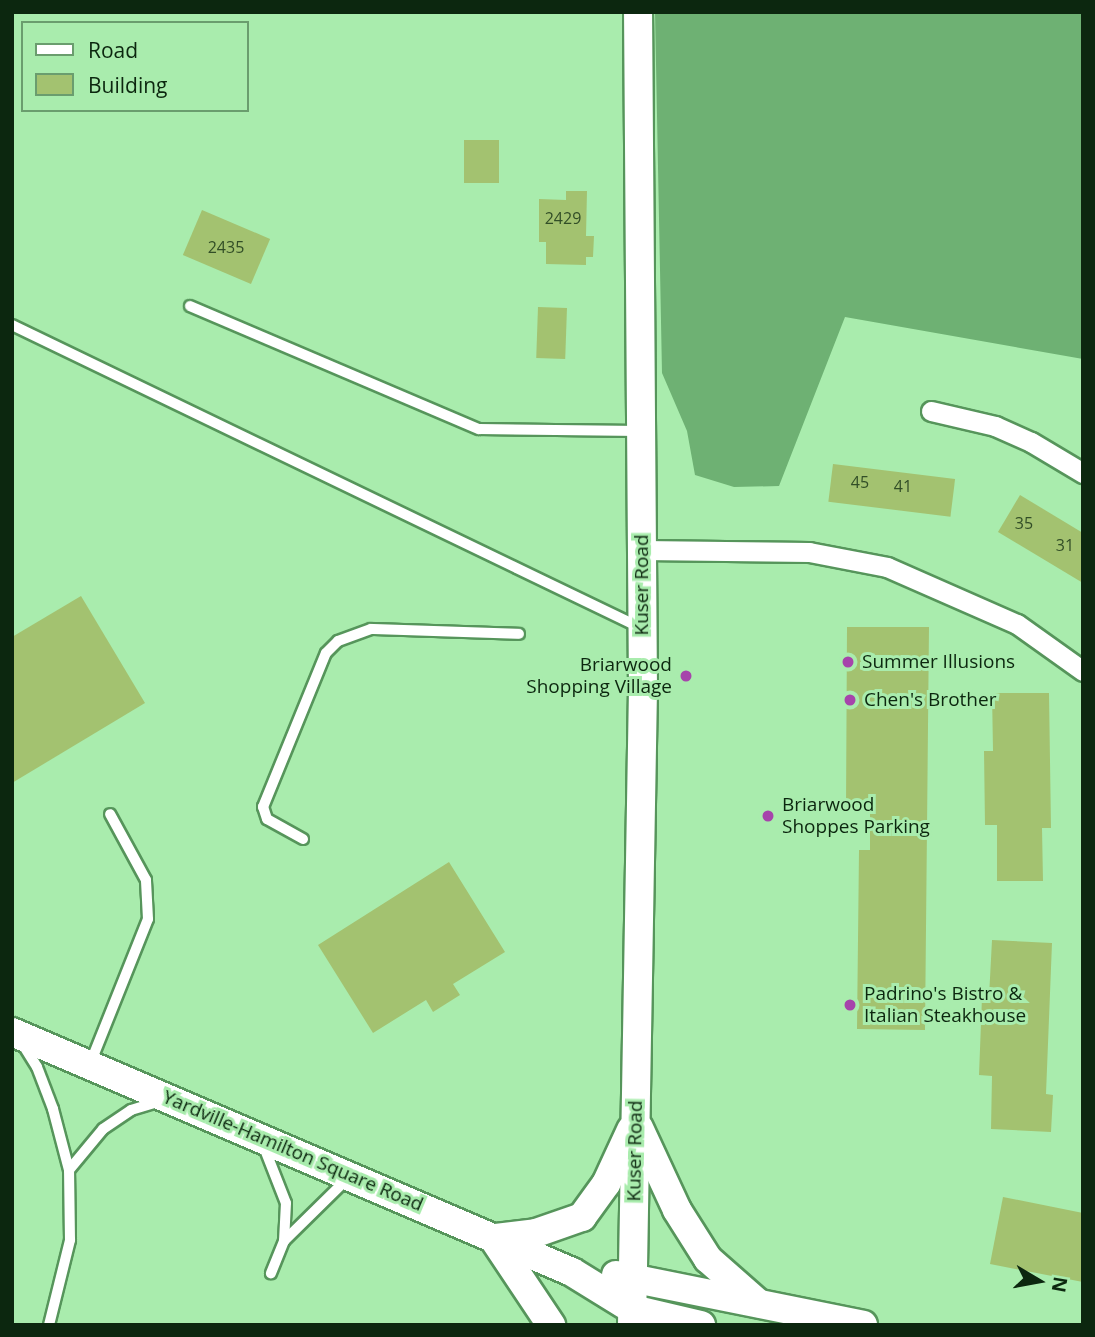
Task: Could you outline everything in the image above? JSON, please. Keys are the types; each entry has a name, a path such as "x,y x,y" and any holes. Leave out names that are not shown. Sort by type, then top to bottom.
{"street":[{"name":"Kuser Road","path":"632,1317 643,629 638,12"},
{"path":"931,411 995,426 1031,442 1083,473"},
{"path":"642,550 809,552 887,567 1017,624 1083,671"},
{"name":"Yardville-Hamilton Square Road","path":"14,1033 257,1134 572,1272 632,1317 701,1325"},
{"path":"551,1325 493,1238 537,1233 582,1217 606,1184 636,1121"},
{"path":"636,1121 677,1210 708,1259 760,1305"},
{"name":"Yardville-Hamilton Square Road","path":"572,1272 633,1276 863,1325"}],"lane":[{"path":"190,306 479,429 641,431"},
{"path":"12,325 643,629"},
{"path":"303,839 267,819 263,807 326,653 338,641 371,629 519,634"},
{"path":"90,1064 148,919 146,880 110,814"},
{"path":"14,1033 37,1067 69,1170 70,1240 49,1325"},
{"path":"69,1170 103,1129 131,1110 170,1098"},
{"path":"257,1134 279,1177 286,1203 284,1241 271,1273"},
{"path":"284,1241 349,1176"}],"green space":[{"path":"655,12 1083,12 1083,359 845,317 779,486 734,487 695,475 687,431 662,373"}],"building":[{"path":"464,140 499,140 499,183 464,183"},
{"path":"566,191 587,191 586,236 594,236 593,257 586,257 586,265 546,264 546,242 539,242 539,199 566,200"},
{"path":"202,210 270,239 251,284 183,255"},
{"path":"538,307 567,308 565,359 536,358"},
{"path":"833,464 955,479 950,517 828,502"},
{"path":"1020,495 1083,533 1083,583 998,532"},
{"path":"81,596 145,703 12,783 12,637"},
{"path":"847,627 929,627 925,1030 857,1029 859,850 870,850 870,807 846,807"},
{"path":"992,693 1049,693 1051,828 1042,828 1043,881 997,881 997,825 985,825 984,751 993,751"},
{"path":"449,862 505,952 453,984 460,995 433,1012 426,1000 373,1033 318,945"},
{"path":"992,940 1052,943 1046,1094 1053,1095 1051,1132 991,1129 992,1076 979,1075 982,997 989,997"},
{"path":"1003,1197 1083,1213 1083,1282 990,1264"}],"place":[{"name":"Summer Illusions","path":"848,662"},
{"name":"Briarwood Shopping Village","path":"686,676"},
{"name":"Chen's Brother","path":"850,700"},
{"name":"Briarwood Shoppes Parking","path":"768,816"},
{"name":"Padrino's Bistro & Italian Steakhouse","path":"850,1005"}]}
